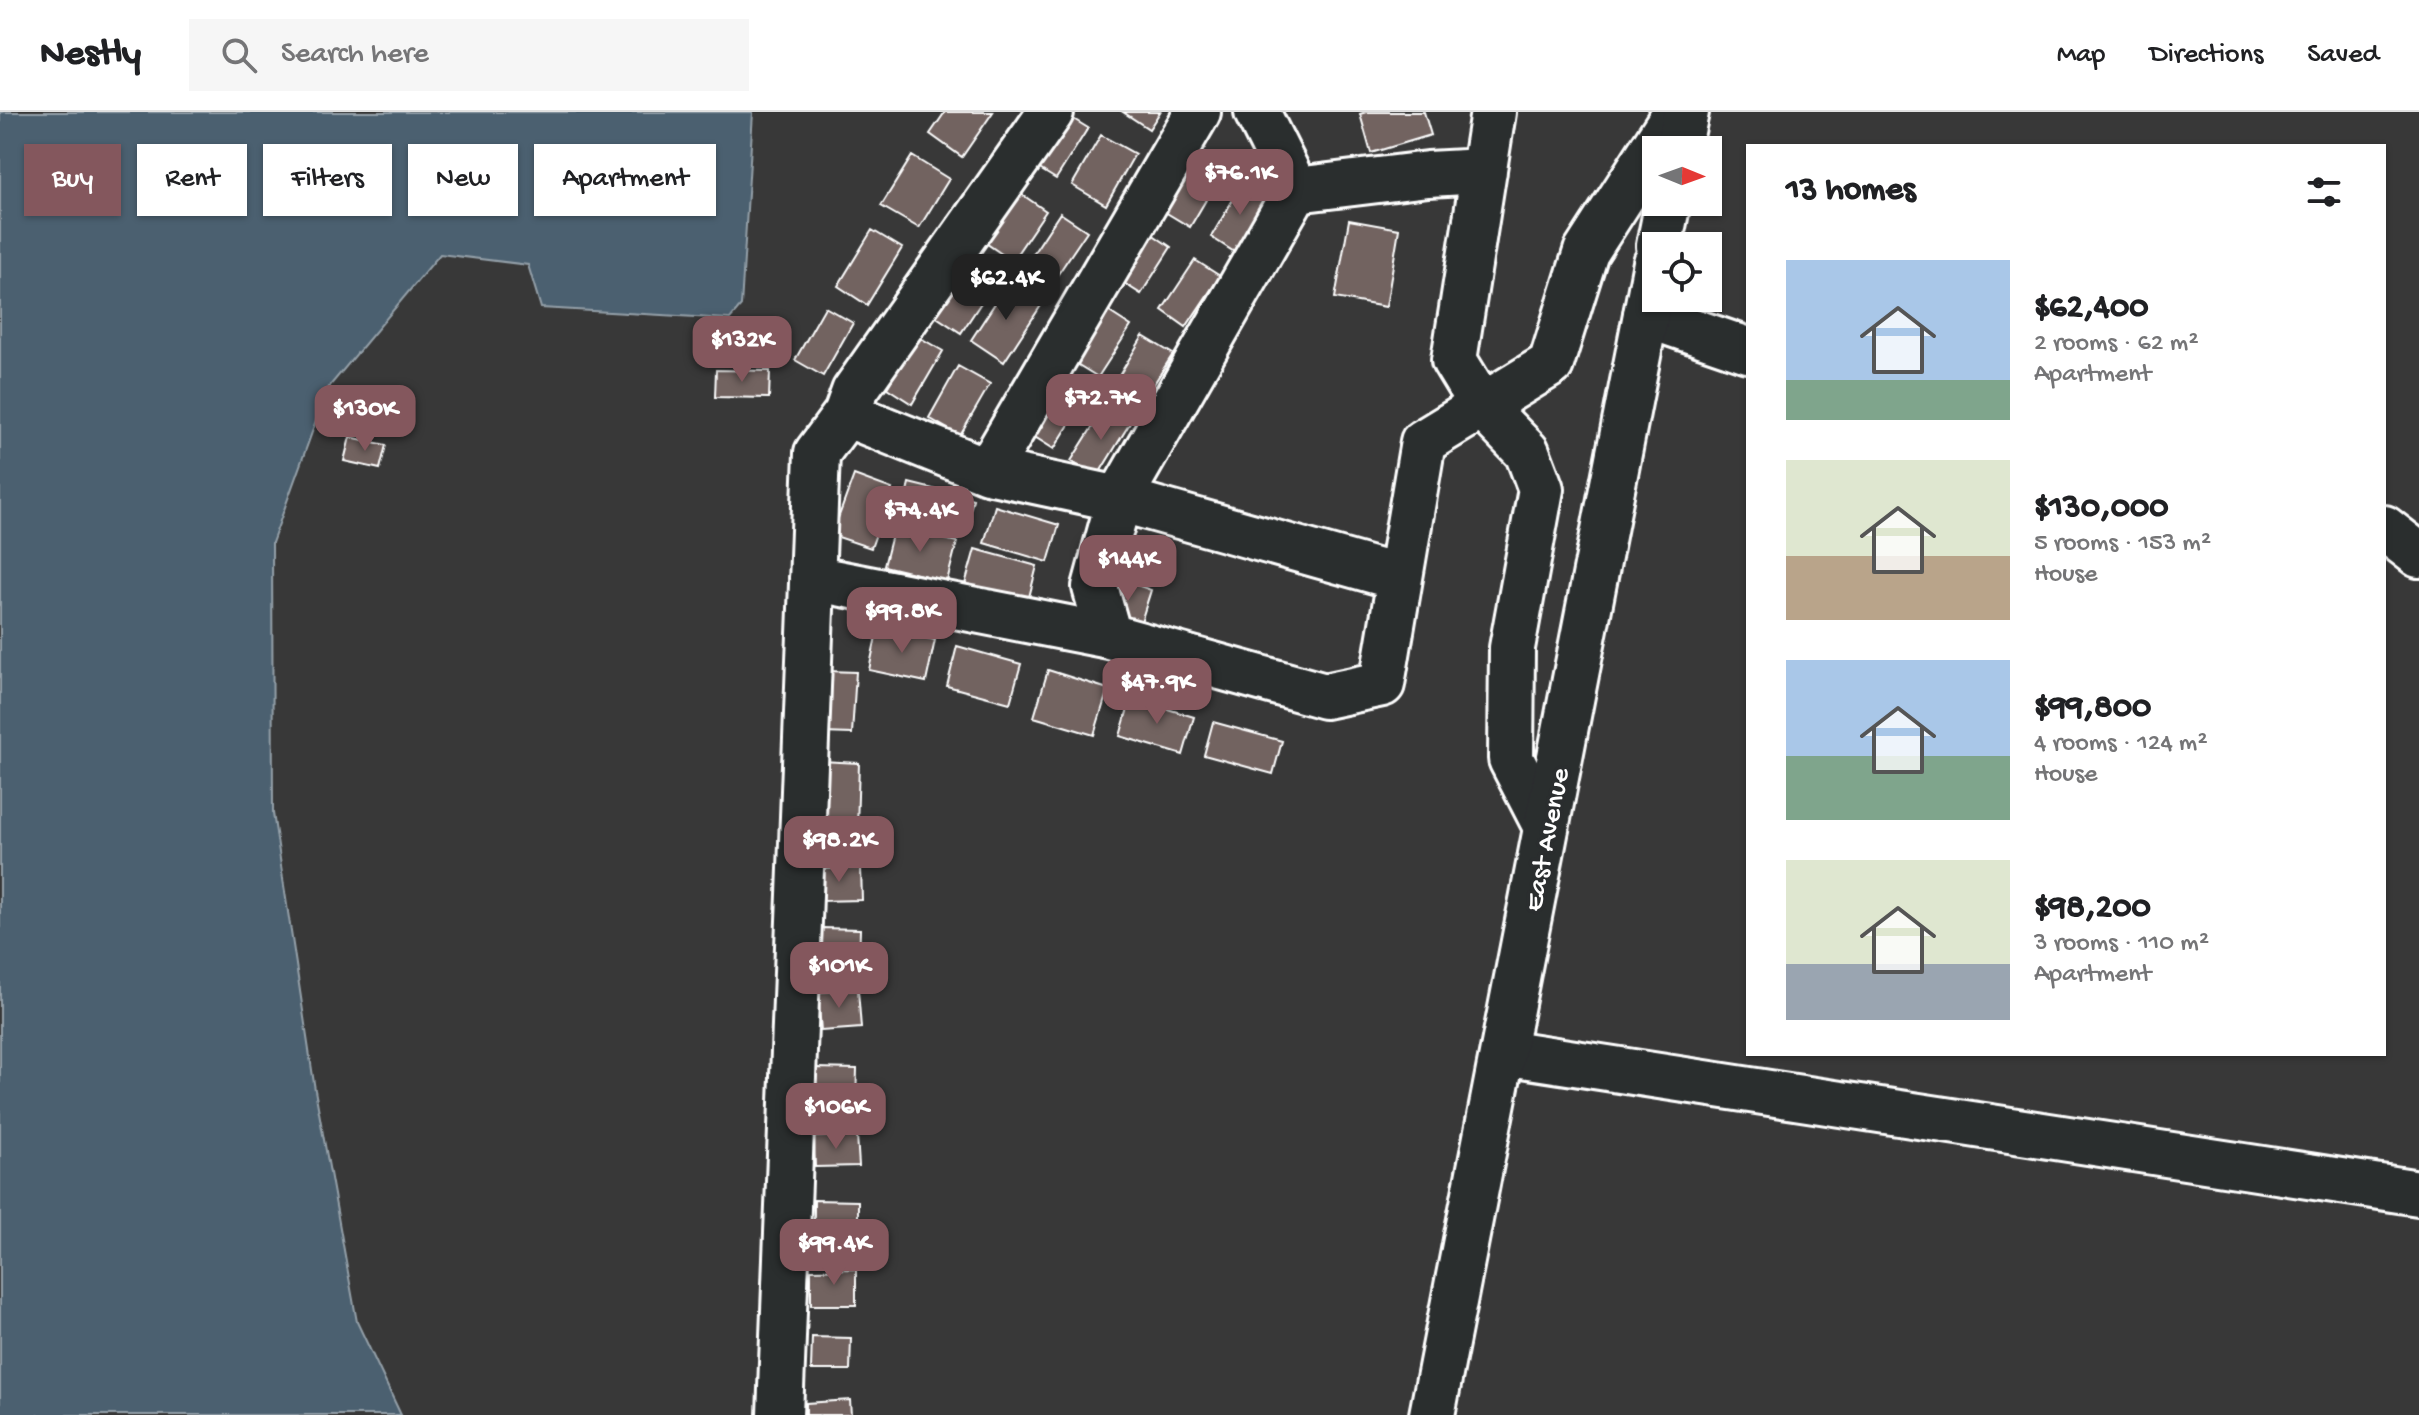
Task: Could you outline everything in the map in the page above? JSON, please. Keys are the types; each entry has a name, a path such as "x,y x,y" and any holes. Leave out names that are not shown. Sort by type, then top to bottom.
{"street":[{"path":"780,1415 817,453 846,414 854,392 1051,112"},
{"path":"988,471 1198,112"},
{"path":"1257,112 1296,190"},
{"path":"1493,112 1454,360 1482,406 1527,452 1541,489 1512,648 1511,759 1546,827"},
{"path":"812,578 1109,636 1325,696 1382,684 1423,442 1551,364 1586,252 1676,112"},
{"path":"1681,136 1686,112"},
{"path":"1296,190 1428,174 1484,171"},
{"path":"1109,636 1095,587 1119,499 1296,190"},
{"name":"East Avenue","path":"1432,1415 1647,312"},
{"path":"1646,315 1746,349"},
{"path":"846,414 988,471 1119,499 1400,578"},
{"path":"2386,530 2419,555"},
{"path":"1503,1052 2419,1193"}],"water":[{"path":"0,112 753,112 741,306 730,319 541,308 528,265 440,254 328,388 272,543 273,813 315,1090 357,1322 401,1415 0,1415"}],"building":[{"path":"945,112 993,112 962,157 930,134"},
{"path":"1062,112 1088,128 1056,179 1028,162"},
{"path":"1123,112 1160,112 1149,129"},
{"path":"1424,112 1431,135 1371,153 1360,114"},
{"path":"1101,135 1135,154 1106,205 1072,185"},
{"path":"912,156 949,179 919,228 881,206"},
{"path":"1198,156 1223,171 1190,227 1165,212"},
{"path":"1244,181 1270,197 1236,253 1211,237"},
{"path":"1014,189 1046,211 1012,261 980,239"},
{"path":"1060,213 1087,231 1052,283 1025,266"},
{"path":"1349,220 1399,229 1386,307 1335,298"},
{"path":"872,230 902,248 867,305 838,286"},
{"path":"1146,230 1171,247 1141,294 1114,277"},
{"path":"967,260 996,280 961,333 932,314"},
{"path":"1195,260 1220,276 1186,327 1162,310"},
{"path":"1009,282 1042,304 1004,362 971,340"},
{"path":"1100,306 1131,326 1098,377 1067,358"},
{"path":"825,307 853,323 823,376 795,360"},
{"path":"917,336 943,351 912,404 887,388"},
{"path":"1143,336 1173,354 1139,407 1111,389"},
{"path":"958,366 990,384 960,436 929,418"},
{"path":"716,370 770,371 769,398 715,397"},
{"path":"1051,380 1084,400 1054,449 1022,429"},
{"path":"1105,407 1130,423 1097,477 1071,461"},
{"path":"350,437 386,445 380,469 344,461"},
{"path":"854,475 892,489 871,548 832,535"},
{"path":"909,483 973,499 964,534 901,518"},
{"path":"995,506 1059,525 1048,562 984,543"},
{"path":"894,527 957,542 947,581 884,566"},
{"path":"975,549 1037,566 1027,605 964,588"},
{"path":"1117,578 1151,590 1139,628 1104,617"},
{"path":"878,627 935,640 926,682 869,670"},
{"path":"957,646 1021,664 1010,703 947,686"},
{"path":"1048,670 1108,689 1094,735 1034,717"},
{"path":"827,671 856,672 852,734 823,733"},
{"path":"1131,698 1194,717 1183,755 1120,736"},
{"path":"1213,722 1282,741 1273,774 1204,755"},
{"path":"821,761 859,763 857,828 819,827"},
{"path":"861,868 862,900 817,901 816,869"},
{"path":"820,928 860,929 859,966 819,964"},
{"path":"858,990 861,1028 821,1031 818,992"},
{"path":"816,1068 857,1069 856,1102 815,1100"},
{"path":"857,1135 859,1166 815,1167 814,1137"},
{"path":"814,1200 858,1201 858,1236 814,1235"},
{"path":"856,1269 856,1305 811,1305 811,1270"},
{"path":"812,1337 851,1338 850,1370 811,1370"},
{"path":"850,1400 851,1415 806,1415 806,1403"}]}
